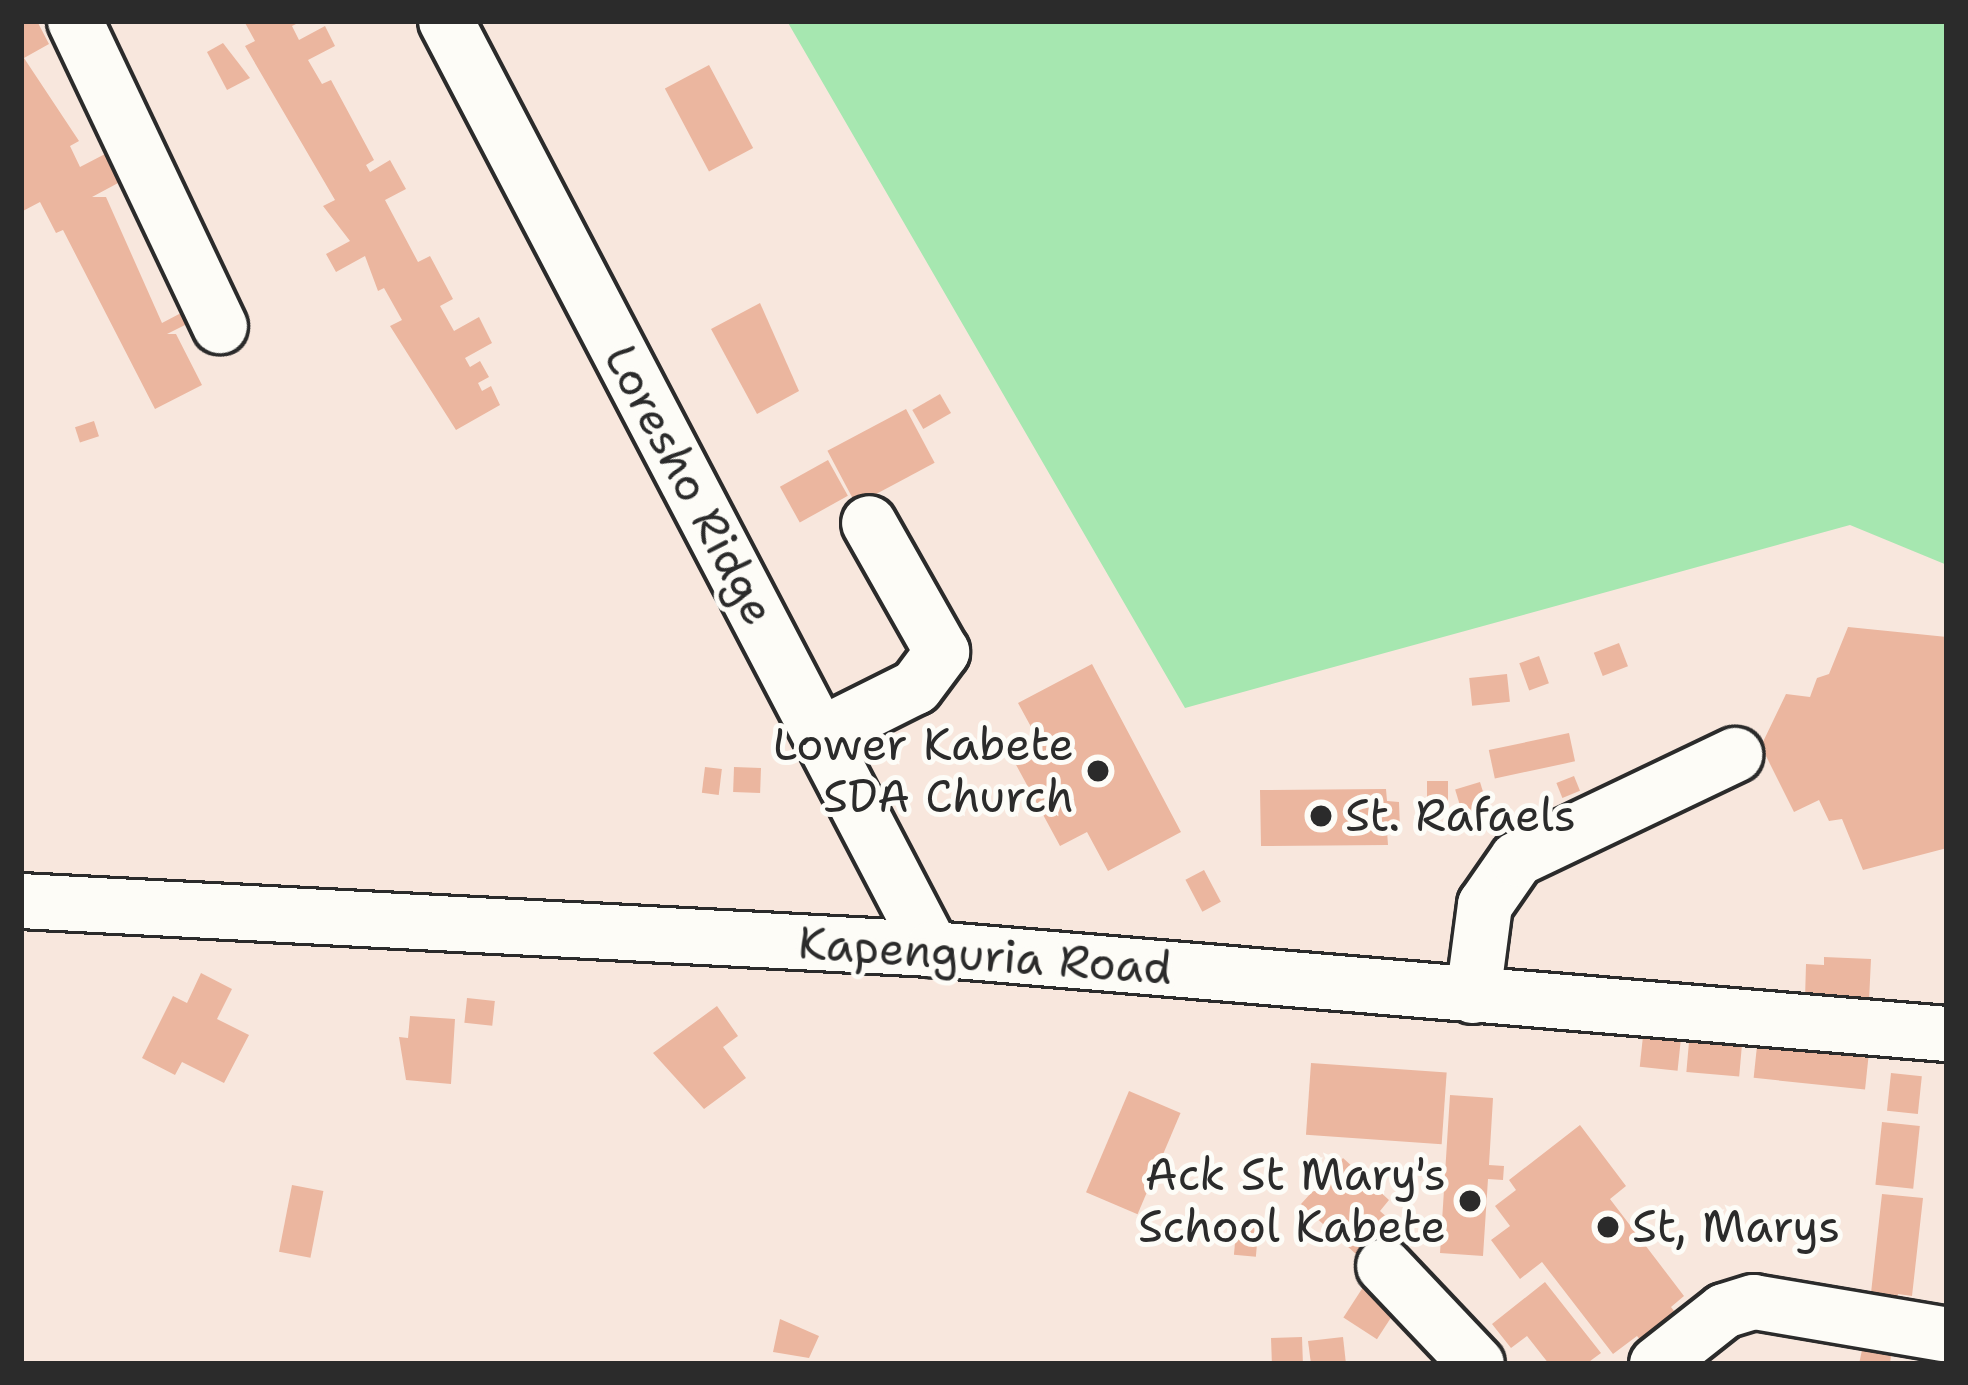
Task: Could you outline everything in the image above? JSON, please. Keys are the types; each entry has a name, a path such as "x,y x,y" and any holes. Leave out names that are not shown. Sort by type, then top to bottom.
{"street":[{"path":"75,21 220,326"},
{"name":"Loresho Ridge","path":"446,21 932,949"},
{"path":"820,735 916,687 942,652 869,524"},
{"path":"1473,996 1485,905 1517,859 1735,755"},
{"name":"Kapenguria Road","path":"21,901 932,949 1947,1034"},
{"path":"1384,1266 1477,1364"},
{"path":"1657,1364 1724,1311 1754,1302 1943,1333"}],"green space":[{"path":"787,21 1947,21 1947,565 1850,525 1185,708"}],"building":[{"path":"21,21 37,21 49,44 24,58 79,141 70,146 80,167 105,154 120,182 92,197 106,197 162,323 181,313 187,324 167,334 176,334 202,385 155,409 63,230 56,233 40,202 21,212"},
{"path":"244,21 302,21 292,26 299,40 325,26 335,46 308,60 322,84 331,80 374,160 366,165 370,172 390,160 406,189 385,200 418,262 430,256 453,299 440,306 454,331 479,317 492,343 465,358 470,367 480,361 489,377 478,383 482,391 491,386 500,405 456,430 390,326 402,320 384,288 378,291 365,256 336,272 326,254 350,241 323,206 335,200 245,46 255,41"},
{"path":"223,43 250,78 227,90 207,52"},
{"path":"709,65 753,148 709,171 665,88"},
{"path":"760,303 799,391 757,414 711,329"},
{"path":"940,394 951,413 923,429 912,410"},
{"path":"906,409 935,463 856,505 827,451"},
{"path":"94,421 99,436 80,442 75,427"},
{"path":"828,460 848,496 800,523 780,487"},
{"path":"1848,627 1947,637 1947,848 1863,870 1842,819 1829,821 1819,800 1794,812 1761,746 1786,694 1810,697 1817,678 1829,674"},
{"path":"1619,643 1628,666 1603,676 1594,653"},
{"path":"1539,656 1549,683 1529,690 1519,663"},
{"path":"1092,664 1181,832 1108,871 1087,832 1060,846 1014,761 1042,747 1018,703"},
{"path":"1507,674 1510,702 1472,706 1469,678"},
{"path":"1569,733 1575,761 1495,778 1489,750"},
{"path":"705,767 722,769 719,795 702,793"},
{"path":"734,767 761,768 760,793 733,792"},
{"path":"1574,776 1580,791 1562,798 1556,783"},
{"path":"1427,781 1448,781 1448,809 1427,809"},
{"path":"1480,782 1488,809 1463,816 1455,790"},
{"path":"1386,789 1387,801 1399,802 1400,830 1387,831 1388,845 1261,846 1260,790"},
{"path":"1525,813 1526,839 1497,840 1496,814"},
{"path":"1204,870 1221,902 1202,912 1185,880"},
{"path":"1824,957 1871,959 1869,1001 1805,999 1806,964 1824,965"},
{"path":"201,973 232,989 217,1019 249,1035 224,1083 182,1062 175,1075 142,1058 173,996 187,1003"},
{"path":"467,998 495,1001 492,1026 464,1023"},
{"path":"717,1006 738,1036 723,1047 746,1078 704,1109 653,1053"},
{"path":"410,1016 455,1019 451,1084 406,1080 399,1037 408,1038"},
{"path":"1643,1036 1681,1040 1678,1071 1640,1067"},
{"path":"1689,1042 1742,1047 1739,1077 1686,1072"},
{"path":"1757,1046 1868,1058 1865,1090 1754,1078"},
{"path":"1311,1063 1447,1072 1442,1144 1306,1135"},
{"path":"1891,1073 1922,1076 1918,1114 1887,1111"},
{"path":"1129,1091 1181,1113 1138,1214 1086,1192"},
{"path":"1450,1095 1493,1098 1489,1165 1504,1166 1503,1180 1488,1179 1483,1256 1440,1253"},
{"path":"1882,1122 1920,1126 1913,1189 1875,1185"},
{"path":"1580,1125 1626,1186 1610,1199 1684,1296 1671,1307 1683,1323 1648,1350 1637,1336 1613,1354 1542,1262 1520,1279 1491,1240 1510,1226 1495,1206 1516,1190 1509,1180"},
{"path":"1343,1158 1389,1200 1380,1211 1389,1219 1357,1255 1301,1204"},
{"path":"292,1185 323,1191 310,1258 279,1252"},
{"path":"1882,1194 1923,1198 1912,1296 1898,1294 1897,1305 1870,1302"},
{"path":"1237,1220 1259,1222 1256,1257 1234,1255"},
{"path":"1369,1278 1403,1300 1377,1339 1343,1317"},
{"path":"1545,1282 1601,1353 1586,1364 1549,1364 1527,1336 1511,1348 1492,1324"},
{"path":"780,1319 819,1336 809,1358 773,1352"},
{"path":"1302,1337 1303,1364 1272,1364 1271,1338"},
{"path":"1343,1337 1346,1364 1311,1364 1308,1341"},
{"path":"1862,1350 1891,1355 1890,1364 1859,1364"}],"place":[{"name":"Lower Kabete SDA Church","path":"1098,771"},
{"name":"St. Rafaels","path":"1321,816"},
{"name":"Ack St Mary's School Kabete","path":"1470,1201"},
{"name":"St, Marys","path":"1608,1227"}]}
